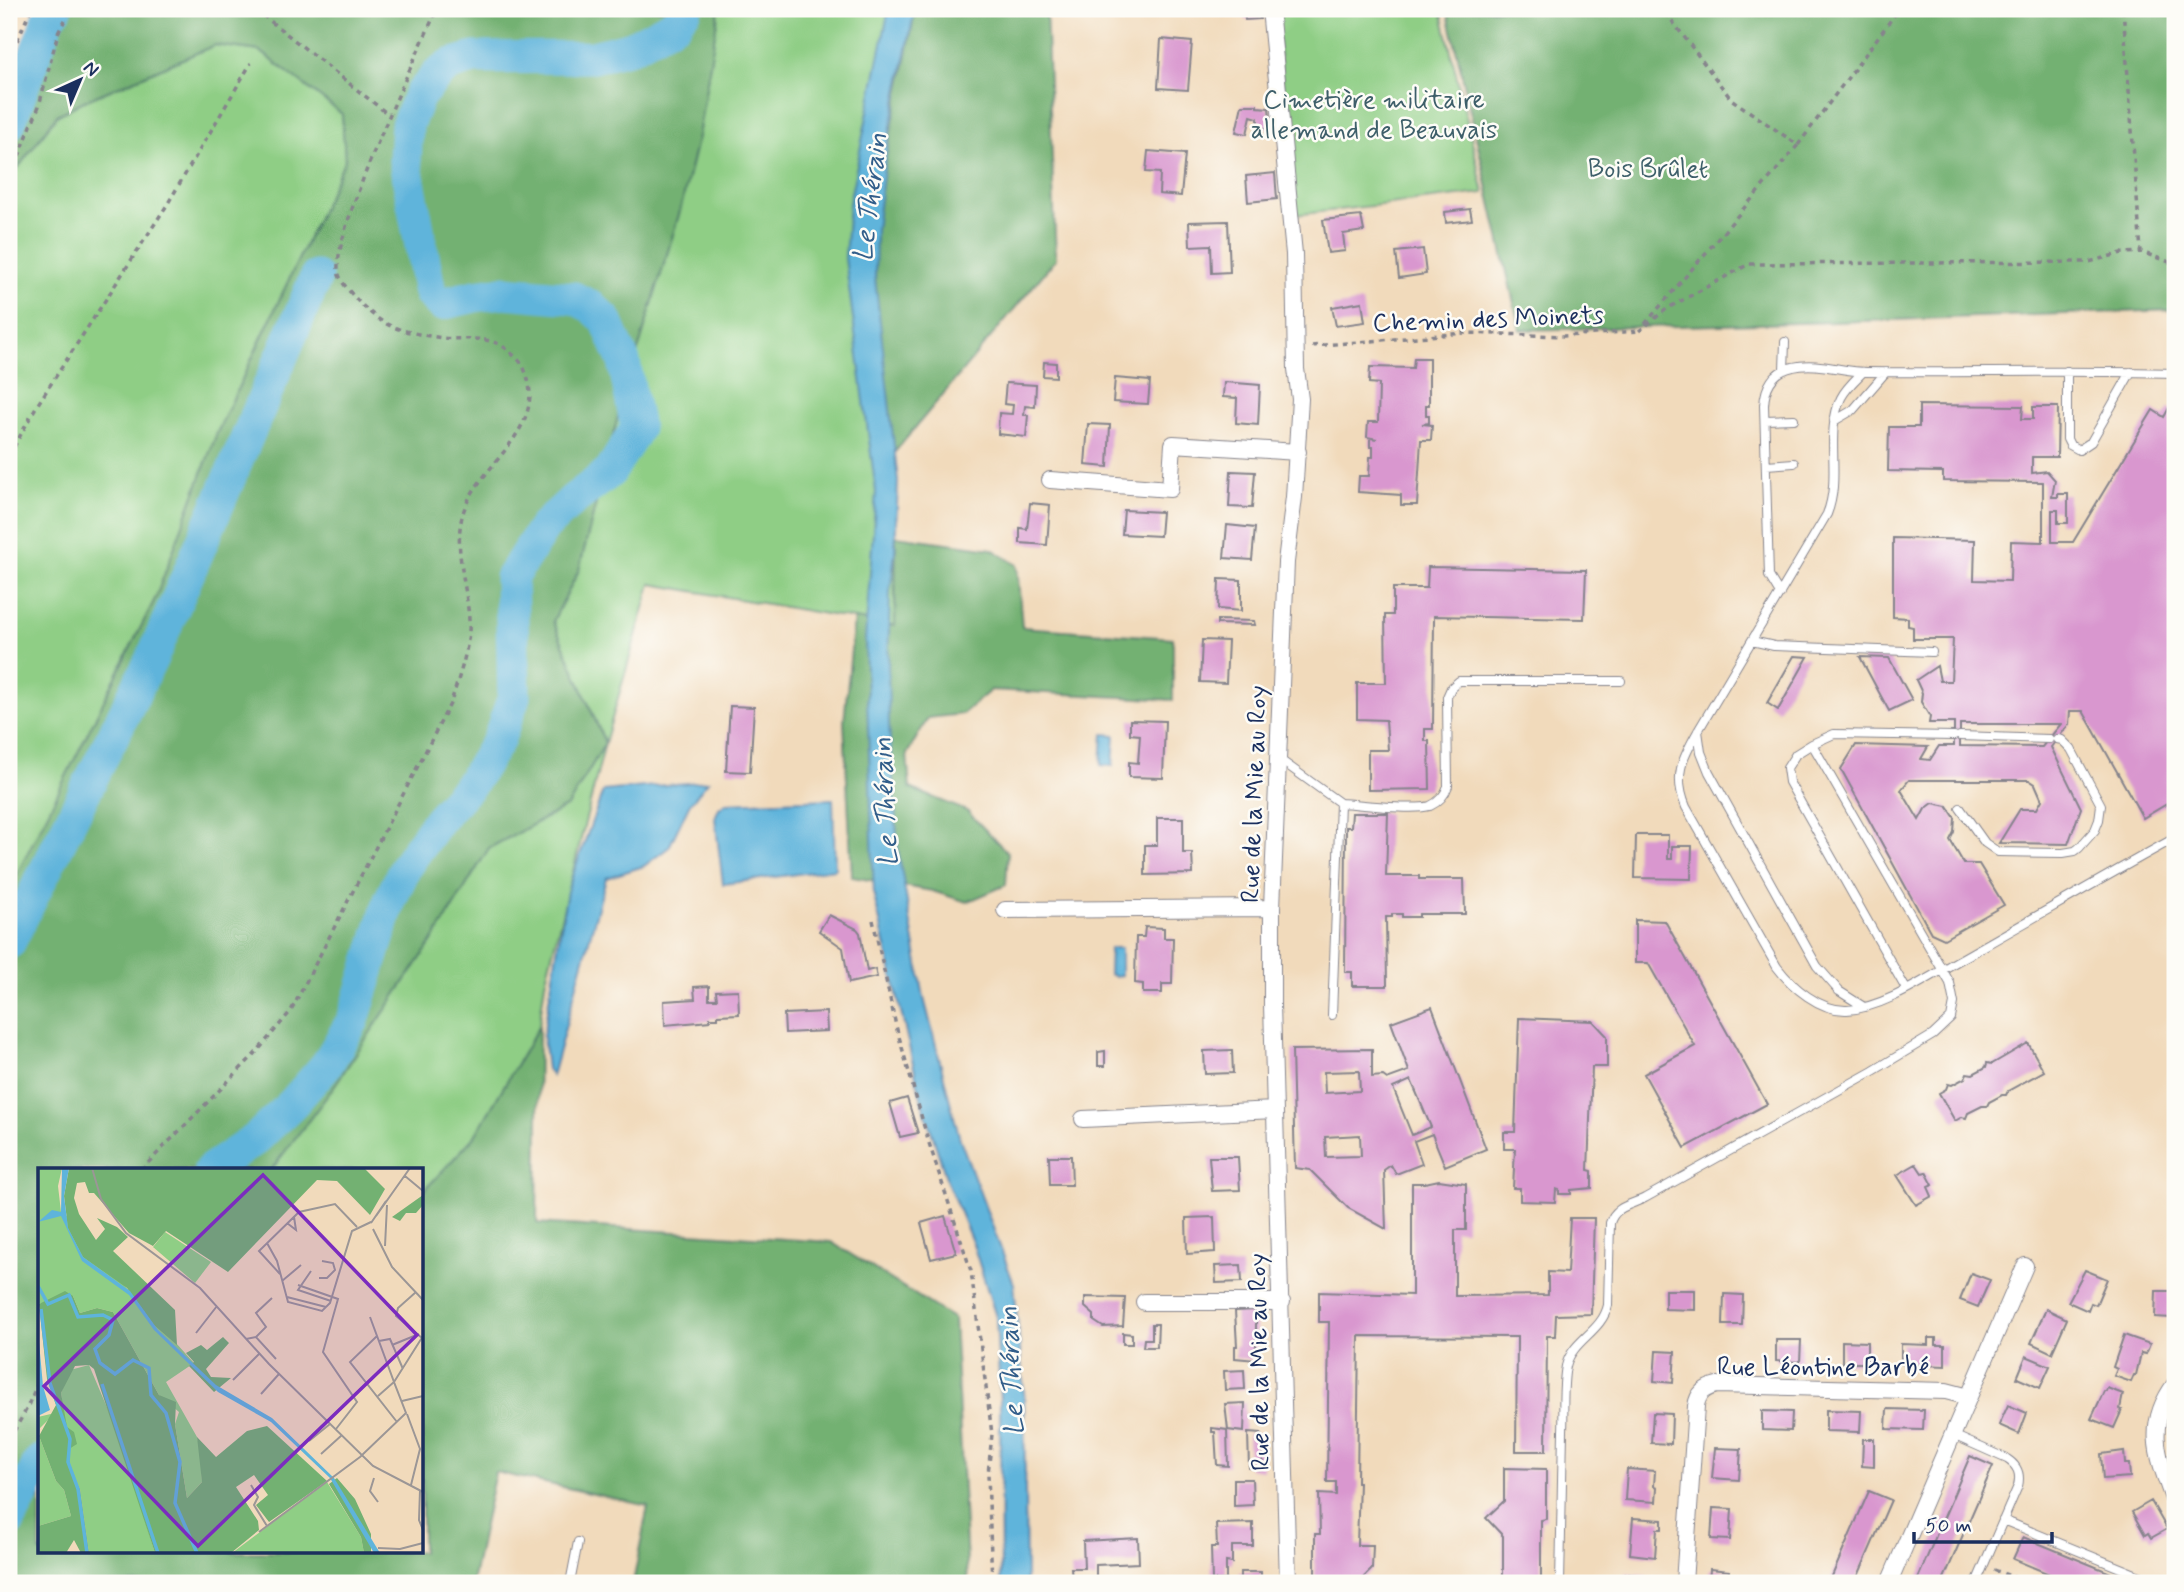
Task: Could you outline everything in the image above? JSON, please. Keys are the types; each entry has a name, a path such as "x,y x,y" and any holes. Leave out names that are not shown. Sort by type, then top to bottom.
{"street":[{"name":"Rue de la Mie au Roy","path":"1270,9 1294,254 1300,399 1293,514 1287,550 1272,908 1272,1004 1288,1583"},
{"path":"1050,481 1170,489 1173,444 1298,452"},
{"path":"1005,910 1272,908"},
{"path":"1083,1119 1275,1110"},
{"path":"1889,1583 2025,1266"},
{"path":"1144,1302 1282,1302"},
{"path":"2175,1384 2162,1404 2155,1440 2175,1504"},
{"name":"Rue Léontine Barbé","path":"1684,1583 1696,1406 1704,1390 1717,1385 1946,1391 1969,1397"}],"lane":[{"path":"1784,370 1785,342"},
{"path":"1780,594 1769,576 1765,392 1770,381 1784,370 1809,365 1863,372 2175,373"},
{"path":"2067,371 2067,439 2070,445 2079,450 2091,442 2132,372"},
{"path":"1863,372 1841,399 1834,421 1834,486 1831,504 1685,753 1679,779 1682,797 1777,967 1784,977 1801,991 1829,1007 1850,1010 1864,1007 1906,989 2175,838"},
{"path":"1834,421 1853,410 1886,372"},
{"path":"1765,420 1794,419"},
{"path":"1766,465 1794,463"},
{"path":"1752,641 1774,646 1931,652"},
{"path":"1279,758 1340,803 1419,808 1433,805 1443,797 1448,786 1447,697 1451,688 1459,681 1621,681"},
{"path":"1698,731 1701,752 1709,772 1817,966 1839,991 1864,1007"},
{"path":"1906,989 1789,782 1787,774 1796,754 1826,736 1841,733 2053,739 2062,740 2071,748 2101,805 2095,830 2075,851 2063,853 1998,852 1985,843 1960,808"},
{"path":"1560,1583 1567,1366 1573,1350 1597,1328 1606,1313 1612,1216 1620,1208 1671,1184 1874,1071 1933,1035 1951,1018 1954,1003 1950,983 1812,744"},
{"path":"1332,1015 1340,803"},
{"path":"1953,1435 2007,1459 2017,1469 2020,1479 1976,1583"},
{"path":"2003,1520 2157,1583"},
{"path":"570,1583 578,1542"}],"path":[{"path":"9,59 31,9"},
{"path":"9,174 15,166 39,106 58,33 71,9"},
{"path":"255,9 389,115"},
{"path":"143,1168 255,1054 291,1011 451,702 462,669 470,622 462,575 461,518 470,496 505,453 522,425 529,384 522,363 508,349 490,340 477,337 444,338 396,328 371,314 348,290 339,274 338,254 365,173 438,9"},
{"path":"1663,9 1731,99 1798,145"},
{"path":"1639,331 1798,145 1899,9"},
{"path":"2123,9 2141,252"},
{"path":"9,456 43,396 167,205 251,63"},
{"path":"1639,331 1668,308 1749,264 2089,262 2122,253 2141,252 2175,264"},
{"name":"Chemin des Moinets","path":"1296,348 1464,333 1564,336 1639,331"},
{"path":"873,920 896,1026 928,1140 971,1271 992,1434 988,1474 992,1583"},
{"path":"9,1440 38,1383"},
{"path":"1983,1566 2029,1583"}],"green space":[{"path":"42,9 719,9 698,136 680,211 617,420 579,570 553,621 605,743 568,806 489,848 435,937 330,1092 273,1168 38,1168 38,1554 424,1554 424,1191 475,1136 539,1026 537,1223 831,1242 954,1319 968,1583 633,1583 648,1506 495,1472 472,1583 9,1583 9,890 156,597 217,433 345,160 342,114 260,51 215,45 57,115 9,180 9,76"},
{"path":"719,9 914,9 894,453 895,626 651,584 605,743 553,621 579,570 617,420 680,211 698,136"},
{"path":"915,9 1046,9 1056,259 894,453 877,314 876,230 883,174"},
{"name":"Cimetière militaire allemand de Beauvais","path":"1275,9 1441,9 1484,193 1295,215"},
{"name":"Bois Brûlet","path":"1447,9 2175,9 2175,310 1520,330"},
{"path":"215,45 260,51 342,114 345,160 217,433 156,597 9,891 9,180 57,116 82,102"},
{"path":"896,536 992,549 1017,565 1022,627 1173,638 1173,700 991,690 962,714 928,718 907,754 910,788 967,811 1008,853 1006,885 967,902 932,891 852,877 844,722 854,619 895,626"},
{"path":"605,743 545,983 539,1026 475,1136 424,1191 424,1168 273,1168 330,1092 435,937 489,848 568,806"}],"water":[{"name":"Le Thérain","path":"889,9 915,9 887,146 876,229 875,278 898,481 888,665 889,725 898,851 924,998 953,1113 960,1139 1014,1284 1024,1393 1026,1583 1001,1583 1000,1400 996,1317 973,1244 948,1184 922,1102 874,896 865,640 876,492 845,258 849,204"},
{"path":"1103,734 1115,735 1113,766 1101,765"},
{"path":"708,781 689,805 669,847 644,866 606,878 552,1076 547,1069 543,1036 567,891 603,791"},
{"path":"833,799 835,869 723,884 715,818 719,808 726,803"},
{"path":"1110,948 1121,948 1121,975 1115,977 1109,974"}],"building":[{"path":"1244,9 1259,9 1260,19 1245,20"},
{"path":"1161,39 1192,42 1188,90 1158,88"},
{"path":"1242,105 1269,108 1271,128 1258,128 1258,118 1251,116 1247,134 1236,132"},
{"path":"1148,151 1185,154 1181,196 1159,194 1160,173 1146,172"},
{"path":"1275,173 1277,199 1248,202 1246,176"},
{"path":"1470,209 1472,220 1446,223 1445,212"},
{"path":"1361,216 1364,231 1343,234 1345,251 1328,253 1323,220"},
{"path":"1228,221 1230,272 1212,273 1211,245 1190,246 1189,222"},
{"path":"1423,249 1426,274 1399,278 1396,252"},
{"path":"1362,302 1365,322 1336,326 1332,307"},
{"path":"1414,358 1429,358 1429,405 1426,405 1426,415 1429,415 1429,423 1422,424 1432,425 1431,440 1421,440 1417,505 1401,505 1401,495 1358,492 1359,476 1369,476 1370,457 1373,457 1370,438 1377,439 1367,437 1368,422 1378,422 1379,384 1369,383 1370,367 1413,368"},
{"path":"1044,362 1056,363 1056,377 1043,376"},
{"path":"1115,378 1150,381 1148,404 1113,402"},
{"path":"1224,382 1260,385 1258,425 1236,423 1237,398 1223,397"},
{"path":"1006,383 1036,385 1035,407 1025,406 1024,415 1028,415 1026,437 998,434 999,413 1012,414 1013,405 1004,404"},
{"path":"1919,405 2023,406 2022,419 2033,419 2033,407 2058,407 2057,457 2032,457 2032,473 2047,471 2055,480 2052,497 2068,494 2068,523 2058,523 2058,510 2052,510 2052,542 2073,542 2153,410 2164,417 2169,408 2175,412 2175,799 2143,818 2083,711 2070,711 2069,724 2051,747 2081,808 2068,844 1999,843 2020,809 2037,809 2042,800 2035,784 2029,780 1909,780 1901,790 1919,820 1925,809 1933,803 1947,806 1955,818 1954,832 1950,840 1964,864 1979,864 2004,905 1944,939 1931,933 1841,769 1856,745 1928,747 1921,759 1930,760 1939,746 1954,746 1954,723 1929,723 1930,717 1921,702 1922,693 1916,680 1937,666 1940,681 1951,681 1953,639 1913,639 1913,627 1908,626 1908,618 1893,617 1893,538 1975,540 1974,580 2010,581 2011,541 2043,542 2043,482 1943,481 1943,472 1888,471 1889,427 1919,427","holes":["1960,724 2061,724 2042,747 1960,746"]},
{"path":"1088,424 1110,425 1108,467 1085,465"},
{"path":"1231,471 1255,472 1252,508 1229,507"},
{"path":"1030,503 1050,505 1047,545 1020,543 1020,528 1027,529"},
{"path":"1124,510 1162,512 1160,536 1122,534"},
{"path":"1227,525 1255,528 1252,560 1224,558"},
{"path":"1428,567 1586,570 1584,619 1434,616 1433,729 1425,729 1425,741 1429,741 1430,789 1368,790 1368,750 1388,750 1386,720 1357,719 1357,683 1386,683 1385,615 1393,615 1393,588 1427,588"},
{"path":"1219,579 1241,580 1241,611 1218,609"},
{"path":"1217,620 1254,621 1255,625 1217,624"},
{"path":"1202,640 1228,641 1226,683 1200,682"},
{"path":"1794,656 1808,657 1778,710 1767,703"},
{"path":"1860,657 1889,658 1912,700 1889,711"},
{"path":"730,706 754,707 750,772 726,771"},
{"path":"1130,720 1165,721 1163,778 1129,777 1129,762 1138,763 1140,735 1130,734"},
{"path":"1352,813 1388,813 1386,876 1464,879 1465,914 1419,914 1419,917 1402,917 1402,914 1392,914 1392,917 1386,917 1387,986 1352,986 1352,972 1345,972 1346,827 1351,827"},
{"path":"1157,818 1183,818 1183,853 1192,853 1193,874 1145,875 1145,845 1157,845"},
{"path":"1636,835 1668,835 1668,859 1672,859 1672,846 1692,846 1691,879 1635,878"},
{"path":"829,915 857,929 867,971 875,969 877,977 849,983 843,948 819,931"},
{"path":"1635,920 1665,921 1767,1104 1685,1148 1644,1074 1695,1046 1648,963 1635,963"},
{"path":"1145,927 1164,928 1164,938 1173,938 1172,984 1162,984 1162,993 1143,993 1143,984 1135,983 1136,937 1144,937"},
{"path":"709,986 709,999 717,999 716,991 738,990 739,1014 718,1015 718,1018 710,1018 710,1021 665,1025 664,1001 695,999 694,987"},
{"path":"1432,1007 1486,1149 1445,1166 1432,1134 1414,1141 1422,1164 1396,1174 1391,1165 1384,1170 1386,1229 1348,1208 1310,1170 1295,1168 1292,1050 1372,1049 1372,1077 1383,1076 1387,1079 1409,1071 1391,1022","holes":["1359,1071 1360,1091 1325,1093 1324,1072","1411,1080 1431,1127 1412,1135 1393,1088","1360,1135 1361,1156 1326,1157 1325,1137"]},
{"path":"826,1012 827,1031 785,1033 784,1014"},
{"path":"1519,1018 1593,1021 1607,1036 1607,1067 1592,1067 1588,1170 1592,1171 1592,1188 1571,1190 1571,1194 1559,1194 1556,1189 1555,1202 1520,1201 1520,1188 1513,1188 1515,1149 1504,1149 1504,1132 1515,1132"},
{"path":"2028,1043 2044,1071 2008,1091 2006,1095 1989,1102 1987,1106 1968,1113 1966,1118 1955,1121 1939,1093 1946,1089 1948,1084 1952,1085 1965,1078 1967,1073 1973,1074 1986,1067 1987,1063 1992,1064"},
{"path":"1232,1050 1233,1073 1205,1074 1204,1051"},
{"path":"1105,1051 1105,1066 1098,1066 1098,1052"},
{"path":"907,1098 918,1133 900,1137 890,1103"},
{"path":"1049,1156 1071,1156 1072,1185 1050,1185"},
{"path":"1209,1157 1238,1157 1240,1190 1212,1191"},
{"path":"1916,1164 1922,1173 1926,1172 1933,1185 1928,1187 1932,1196 1916,1205 1897,1175"},
{"path":"1439,1180 1466,1184 1466,1230 1455,1230 1455,1296 1548,1295 1548,1272 1567,1273 1570,1218 1594,1218 1591,1314 1556,1315 1555,1336 1547,1336 1546,1451 1516,1451 1517,1337 1359,1336 1357,1545 1373,1545 1372,1569 1364,1577 1364,1583 1315,1583 1315,1534 1320,1534 1319,1494 1336,1495 1336,1482 1327,1482 1329,1322 1319,1322 1319,1292 1412,1295 1412,1183"},
{"path":"945,1216 956,1253 931,1259 921,1223"},
{"path":"1214,1217 1215,1252 1187,1254 1186,1218"},
{"path":"1241,1265 1242,1282 1216,1283 1215,1266"},
{"path":"2085,1270 2107,1279 2096,1305 2091,1303 2088,1311 2068,1302"},
{"path":"1971,1273 1990,1280 1978,1307 1960,1300"},
{"path":"1665,1290 1695,1290 1695,1310 1665,1309"},
{"path":"2156,1291 2175,1291 2175,1314 2172,1314 2172,1318 2155,1317"},
{"path":"1724,1294 1743,1295 1742,1325 1723,1325"},
{"path":"1085,1297 1125,1298 1123,1326 1103,1327 1094,1321 1094,1315 1085,1307"},
{"path":"2046,1309 2067,1319 2052,1353 2031,1343"},
{"path":"1256,1310 1256,1360 1235,1358 1235,1311"},
{"path":"1152,1324 1158,1324 1157,1347 1143,1347 1144,1339 1152,1339"},
{"path":"1123,1333 1132,1334 1132,1344 1123,1344"},
{"path":"2124,1335 2150,1344 2146,1354 2141,1353 2136,1375 2131,1382 2114,1376 2117,1369 2113,1367"},
{"path":"1928,1338 1936,1338 1936,1345 1945,1345 1945,1366 1901,1364 1901,1344 1928,1345"},
{"path":"1776,1340 1801,1340 1800,1362 1776,1361"},
{"path":"1842,1341 1867,1342 1867,1363 1842,1363"},
{"path":"1656,1351 1675,1352 1673,1383 1654,1381"},
{"path":"2026,1356 2050,1366 2040,1388 2017,1378"},
{"path":"1244,1370 1245,1389 1225,1390 1224,1371"},
{"path":"2107,1388 2123,1394 2122,1410 2114,1428 2091,1419"},
{"path":"1245,1403 1244,1432 1228,1430 1225,1404"},
{"path":"2008,1405 2027,1413 2019,1434 1999,1425"},
{"path":"1887,1409 1924,1410 1923,1430 1886,1429"},
{"path":"1826,1410 1861,1411 1860,1432 1826,1431"},
{"path":"1762,1411 1792,1412 1791,1431 1762,1430"},
{"path":"1653,1413 1672,1414 1671,1444 1651,1443"},
{"path":"1212,1428 1227,1430 1228,1466 1217,1465 1215,1432 1212,1432"},
{"path":"1248,1433 1261,1434 1263,1470 1249,1468"},
{"path":"1863,1439 1874,1439 1874,1467 1862,1466"},
{"path":"1715,1448 1741,1449 1739,1480 1712,1478"},
{"path":"2124,1451 2130,1477 2103,1479 2101,1454"},
{"path":"1970,1456 1993,1466 1942,1583 1916,1583"},
{"path":"1504,1468 1546,1469 1546,1519 1541,1520 1541,1583 1503,1583 1503,1536 1486,1518 1504,1501"},
{"path":"1627,1469 1655,1471 1656,1502 1625,1500"},
{"path":"1234,1479 1252,1479 1253,1505 1234,1506"},
{"path":"1869,1491 1891,1500 1855,1583 1829,1583"},
{"path":"2151,1501 2167,1529 2151,1538 2148,1533 2145,1535 2132,1512"},
{"path":"1713,1508 1732,1509 1730,1540 1711,1539"},
{"path":"1633,1518 1662,1520 1662,1529 1657,1529 1655,1557 1630,1554"},
{"path":"1253,1523 1253,1546 1232,1546 1232,1563 1226,1562 1226,1580 1212,1580 1211,1547 1217,1547 1216,1524"},
{"path":"2023,1537 2135,1583 2071,1583 2013,1559"},
{"path":"1138,1538 1139,1563 1096,1565 1096,1579 1072,1579 1071,1568 1084,1568 1083,1541"},
{"path":"1710,1569 1729,1571 1729,1583 1709,1583"},
{"path":"1240,1572 1261,1572 1261,1583 1240,1583"},
{"path":"1625,1574 1647,1576 1647,1583 1625,1583"}],"waterway":[{"path":"9,124 49,17 56,9"},
{"path":"213,1168 256,1139 293,1103 327,1064 353,1020 390,900 407,864 438,820 472,782 498,741 514,697 511,578 544,527 573,500 610,472 637,428 624,362 606,320 592,307 574,298 504,292 441,304 430,293 405,161 407,125 419,96 437,75 450,65 474,58 593,57 632,47 674,24 686,9"},
{"path":"9,943 153,656 316,277"},
{"path":"9,1522 38,1465"}]}
